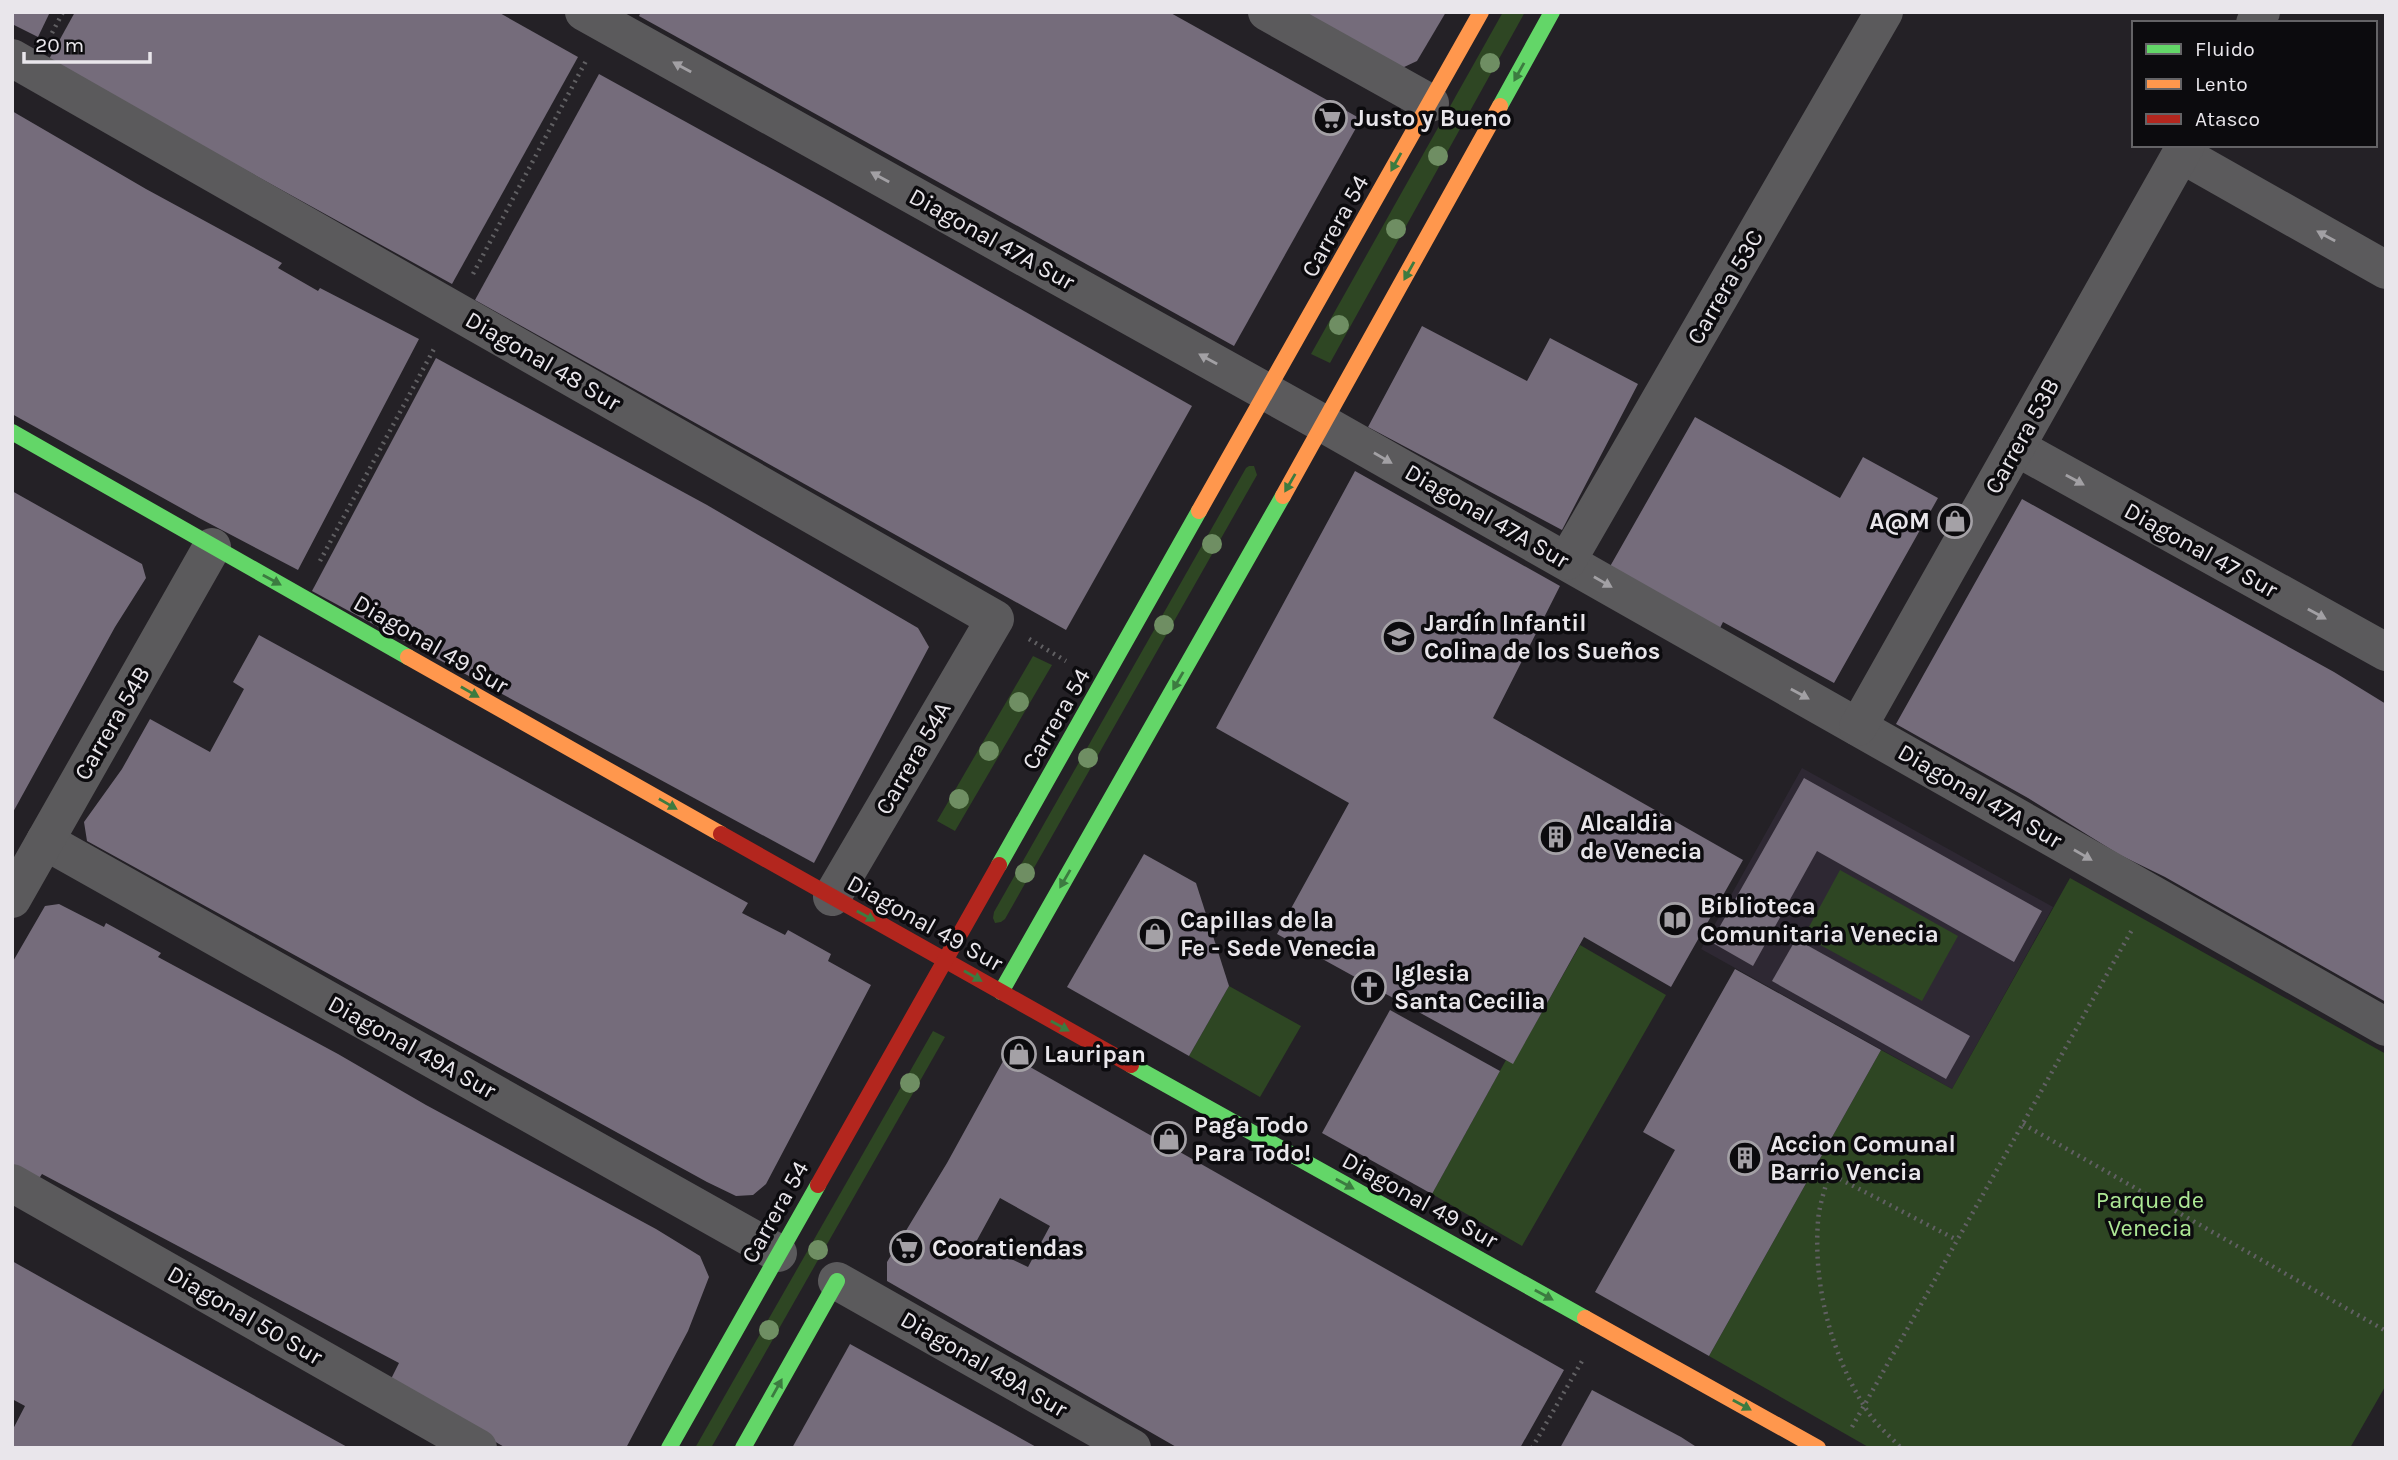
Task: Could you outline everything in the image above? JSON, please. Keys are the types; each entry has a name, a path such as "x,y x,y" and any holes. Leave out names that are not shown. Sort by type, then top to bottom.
{"street":[{"name":"Diagonal 47A Sur","path":"584,12 1324,424 2386,1027"},
{"path":"1268,12 1430,103"},
{"name":"Carrera 54","path":"668,1448 1481,12"},
{"path":"1001,992 1324,424 1552,12"},
{"name":"Carrera 53C","path":"1567,561 1884,12"},
{"name":"Diagonal 48 Sur","path":"12,58 995,619"},
{"path":"2183,150 2386,270"},
{"name":"Carrera 53B","path":"1858,727 2183,150"},
{"name":"Diagonal 49 Sur","path":"12,432 831,897 1818,1448"},
{"name":"Diagonal 47 Sur","path":"2016,447 2386,652"},
{"name":"Carrera 54B","path":"12,899 212,547"},
{"name":"Carrera 54A","path":"831,897 995,619"},
{"name":"Diagonal 49A Sur","path":"45,841 778,1253"},
{"name":"Diagonal 50 Sur","path":"12,1183 478,1448"},
{"path":"743,1448 837,1281"},
{"name":"Diagonal 49A Sur","path":"837,1281 1132,1448"}],"path":[{"path":"995,619 1073,665"},
{"path":"1846,1437 2152,894"},
{"path":"2023,1124 2386,1331"},
{"path":"1815,1166 1957,1240"},
{"path":"1829,1174 1818,1219 1824,1315 1842,1362 1868,1413 1901,1448"},
{"path":"1532,1448 1601,1327"}],"shaded area":[{"path":"1802,768 2053,907 1952,1089 1701,949"}],"green space":[{"path":"1503,12 1525,12 1330,363 1311,354"},
{"path":"1249,466 1254,466 1257,475 1005,919 995,923 994,912"},
{"path":"1033,656 1052,665 955,831 937,821"},
{"path":"1840,870 1958,936 1922,1001 1804,936"},
{"name":"Parque de Venecia","path":"2070,878 2386,1054 2386,1385 2350,1448 1870,1448 1709,1356 1881,1050 1952,1089"},
{"path":"1580,945 1666,995 1522,1246 1432,1194 1506,1060 1513,1063"},
{"path":"1229,986 1301,1026 1260,1097 1189,1056"},
{"path":"933,1031 945,1037 711,1448 695,1448"}],"building":[{"path":"12,12 50,12 38,37 12,24"},
{"path":"75,12 498,12 578,57 452,284 48,61"},
{"path":"641,12 1169,12 1361,119 1234,346 639,16"},
{"path":"1300,12 1446,12 1417,61 1402,68"},
{"path":"599,74 1192,406 1066,630 475,300"},
{"path":"12,111 146,189 282,263 278,268 318,291 320,288 419,339 298,570 12,414"},
{"path":"1422,326 1527,381 1550,338 1638,384 1562,530 1368,427"},
{"path":"436,358 707,505 918,628 929,647 814,863 312,591"},
{"path":"1695,417 1840,498 1863,457 1938,498 1834,683 1723,622 1718,632 1608,570"},
{"path":"1355,471 1560,586 1493,718 1743,860 1671,987 1584,937 1513,1064 1277,934 1349,803 1216,728"},
{"path":"12,491 142,564 146,578 115,627 12,814"},
{"path":"2022,499 2334,672 2386,704 2386,1002 2165,877 2120,855 2028,798 1896,724"},
{"path":"259,635 748,903 742,913 785,935 788,930 831,954 828,961 871,985 766,1184 753,1195 736,1196 707,1182 87,841 84,822 122,769 150,719 210,752 244,689 233,682"},
{"path":"1804,778 2042,911 2014,962 1817,851 1753,966 1711,942"},
{"name":"Capillas de la Fe - Sede Venecia","path":"1144,854 1196,883 1229,986 1189,1056 1067,987"},
{"path":"59,904 104,927 106,923 161,953 158,957 656,1229 700,1256 709,1277 688,1331 626,1448 506,1448 390,1381 399,1363 42,1174 36,1183 12,1170 12,963 45,906"},
{"path":"1796,939 1970,1036 1946,1079 1772,981"},
{"name":"Accion Comunal Barrio Vencia","path":"1735,969 1881,1050 1709,1356 1595,1292 1675,1150 1643,1132"},
{"path":"1390,1010 1500,1071 1432,1194 1322,1133"},
{"path":"1007,1054 1564,1370 1520,1448 1178,1448 887,1281 887,1262 947,1163","holes":["1000,1198 1050,1226 1028,1267 976,1242"]},
{"path":"12,1261 349,1448 12,1448 12,1431 25,1406 12,1399"},
{"path":"850,1344 995,1424 1038,1448 792,1448"},
{"path":"1592,1390 1681,1437 1698,1448 1560,1448"}],"traffic: fast":[{"path":"1500,106 1552,12"},
{"path":"12,432 408,657"},
{"path":"1001,992 1283,496"},
{"path":"999,865 1199,511"},
{"path":"1131,1065 1585,1318"},
{"path":"669,1448 818,1185"},
{"path":"743,1448 837,1281"}],"traffic: slow":[{"path":"1199,511 1481,12"},
{"path":"1283,496 1500,106"},
{"path":"408,657 721,834"},
{"path":"1585,1318 1818,1448"}],"traffic: jam":[{"path":"721,834 1131,1065"},
{"path":"818,1185 999,865"}],"place":[{"name":"Justo y Bueno","path":"1330,118"},
{"name":"A@M","path":"1955,521"},
{"name":"Jardín Infantil Colina de los Sueños","path":"1399,637"},
{"name":"Alcaldia de Venecia","path":"1556,837"},
{"name":"Biblioteca Comunitaria Venecia","path":"1675,920"},
{"name":"Capillas de la Fe - Sede Venecia","path":"1155,934"},
{"name":"Iglesia Santa Cecilia","path":"1369,987"},
{"name":"Lauripan","path":"1019,1054"},
{"name":"Paga Todo Para Todo!","path":"1169,1139"},
{"name":"Accion Comunal Barrio Vencia","path":"1745,1158"},
{"name":"Cooratiendas","path":"907,1248"}]}
